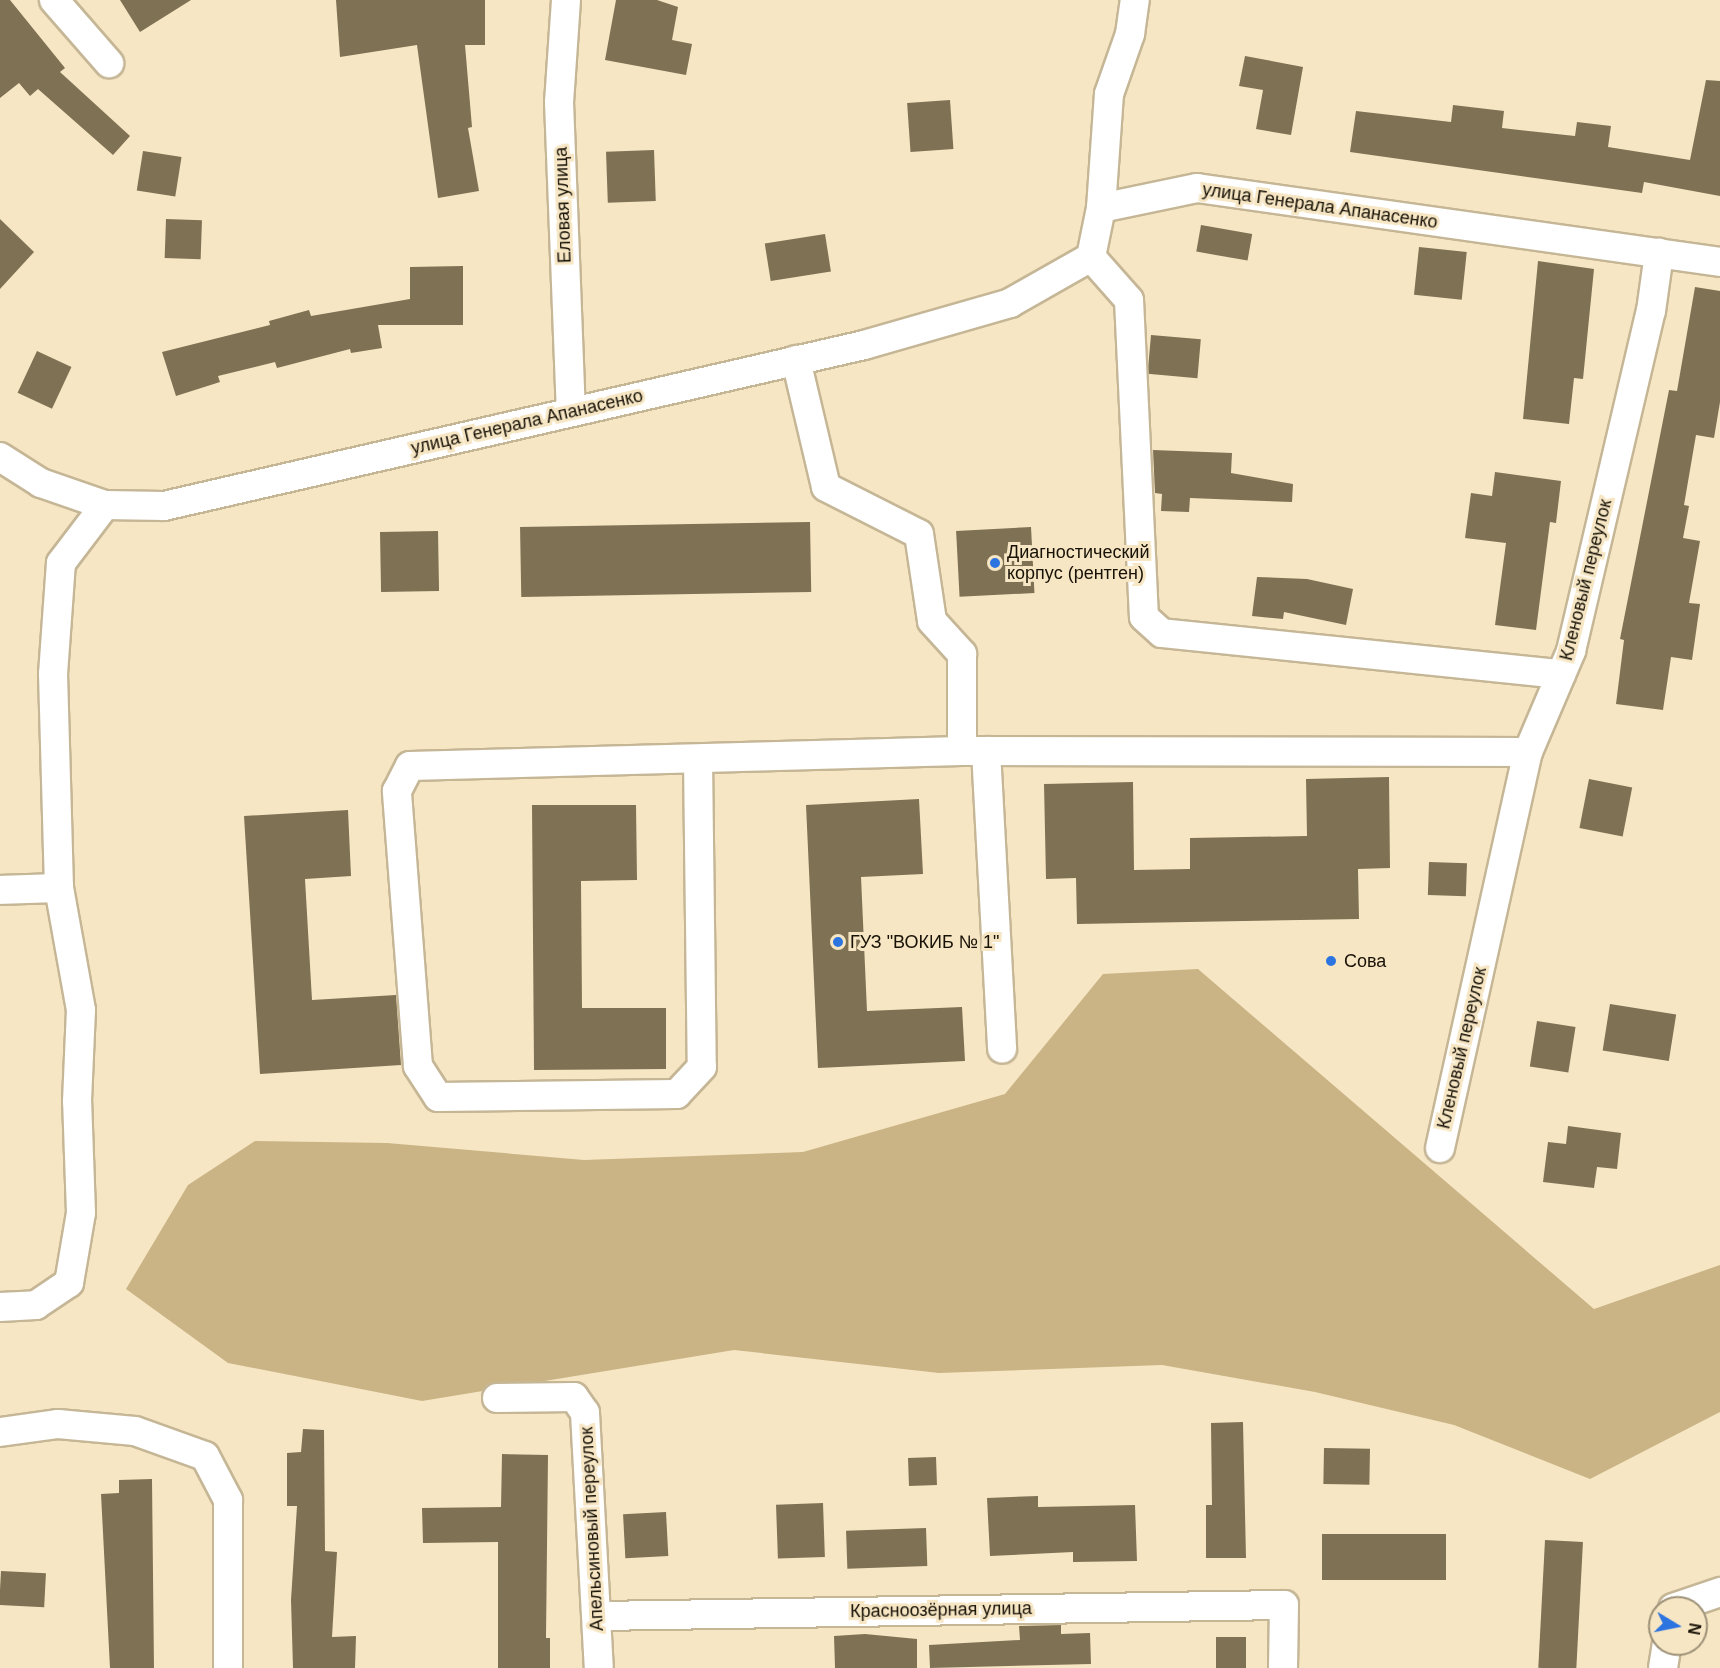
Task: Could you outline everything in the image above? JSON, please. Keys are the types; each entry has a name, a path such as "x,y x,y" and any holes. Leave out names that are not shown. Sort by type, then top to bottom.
{"street":[{"path":"54,0 109,63"},
{"name":"Еловая улица","path":"566,0 560,102 571,411"},
{"path":"1135,0 1130,34 1109,94 1101,208 1091,257 1129,300 1144,617 1162,633 1561,674"},
{"name":"улица Генерала Апанасенко","path":"1101,208 1197,188 1720,262"},
{"name":"Кленовый переулок","path":"1440,1148 1528,752 1571,651 1651,311 1659,253"},
{"name":"улица Генерала Апанасенко","path":"0,456 41,483 105,505 164,506 796,360 1010,303 1091,257"},
{"path":"796,360 826,487 919,534 932,621 962,654 974,751 1002,1049"},
{"path":"0,1307 36,1305 69,1282 81,1213 77,1101 81,1010 59,888 52,734 61,563 105,505"},
{"path":"698,759 702,1067 677,1094 438,1096 418,1066 397,791 411,766 974,751 1528,752"},
{"path":"0,890 59,888"},
{"name":"Апельсиновый переулок","path":"497,1398 574,1397 585,1413 598,1616 598,1668"},
{"path":"0,1432 58,1424 135,1431 205,1456 228,1500 228,1668"},
{"name":"Красноозёрная улица","path":"598,1616 1284,1605 1283,1668"}],"shaded area":[{"path":"1198,969 1594,1309 1720,1265 1720,1412 1590,1479 1454,1425 1315,1392 1162,1365 939,1373 734,1350 422,1401 228,1363 126,1289 188,1185 255,1141 387,1143 584,1160 803,1152 1005,1094 1103,974"}],"building":[{"path":"0,0 10,0 65,68 60,72 130,136 113,155 38,89 30,96 19,83 0,98"},
{"path":"120,0 191,0 140,32"},
{"path":"336,0 485,0 485,45 465,45 472,127 468,128 479,191 438,198 417,45 340,57"},
{"path":"616,0 657,0 678,7 672,40 692,44 686,75 605,60"},
{"path":"1245,56 1303,67 1291,135 1256,129 1263,90 1239,86"},
{"path":"1706,80 1720,81 1720,196 1644,182 1642,193 1350,152 1356,111 1451,122 1453,105 1504,111 1502,128 1575,136 1577,122 1611,126 1608,147 1690,160"},
{"path":"950,100 953,149 911,152 907,103"},
{"path":"654,150 656,201 608,203 606,152"},
{"path":"143,151 182,157 175,197 137,191"},
{"path":"0,219 34,252 0,289"},
{"path":"166,219 202,220 201,259 165,258"},
{"path":"1201,225 1252,234 1248,261 1196,252"},
{"path":"825,234 831,272 771,281 765,244"},
{"path":"1419,247 1467,252 1462,300 1414,295"},
{"path":"1538,261 1594,269 1583,379 1574,378 1569,424 1523,419"},
{"path":"463,266 463,325 378,325 382,348 351,353 350,349 277,368 275,362 218,376 220,382 176,396 162,352 270,325 269,321 309,310 311,316 410,299 410,267"},
{"path":"1695,287 1720,291 1720,402 1714,438 1696,435 1684,505 1689,506 1683,538 1700,541 1689,603 1700,604 1692,660 1671,657 1663,710 1616,704 1624,640 1620,639 1669,390 1677,391"},
{"path":"1151,335 1201,339 1197,378 1148,374"},
{"path":"37,351 71,367 52,409 18,393"},
{"path":"1153,450 1232,453 1231,473 1293,484 1292,502 1190,498 1189,512 1161,511 1162,494 1155,493"},
{"path":"1495,472 1561,481 1556,523 1550,522 1536,630 1495,625 1506,543 1465,538 1471,493 1492,496"},
{"path":"810,522 811,592 521,597 520,527"},
{"name":"Диагностический корпус (рентген)","path":"1031,527 1034,593 960,597 956,531"},
{"path":"438,531 439,591 381,592 380,532"},
{"path":"1257,577 1307,579 1353,589 1346,625 1284,612 1283,619 1252,616"},
{"path":"1389,777 1390,868 1358,869 1359,919 1077,924 1076,878 1046,879 1044,784 1133,782 1134,870 1190,869 1190,838 1307,836 1306,779"},
{"path":"1589,779 1632,787 1623,836 1579,828"},
{"name":"ГУЗ \"ВОКИБ № 1\"","path":"919,799 923,874 861,877 867,1011 962,1007 965,1061 818,1068 806,805"},
{"path":"532,805 636,805 637,880 581,881 582,1008 666,1008 666,1069 534,1070"},
{"path":"348,810 351,876 305,879 312,1000 396,995 401,1065 260,1074 244,816"},
{"path":"1429,862 1467,863 1466,896 1428,895"},
{"path":"1610,1004 1676,1014 1669,1061 1603,1050"},
{"path":"1537,1021 1576,1027 1568,1073 1530,1066"},
{"path":"1568,1126 1621,1133 1617,1169 1597,1167 1594,1188 1543,1182 1548,1142 1566,1144"},
{"path":"1243,1422 1246,1558 1206,1558 1206,1505 1212,1505 1211,1423"},
{"path":"303,1429 324,1430 325,1551 337,1552 332,1637 356,1636 355,1668 293,1668 291,1600 297,1506 287,1506 287,1453 301,1452"},
{"path":"1324,1448 1370,1449 1369,1485 1323,1484"},
{"path":"502,1454 548,1455 546,1638 550,1638 550,1668 498,1668 498,1542 423,1543 422,1508 501,1507"},
{"path":"936,1457 937,1485 909,1486 908,1458"},
{"path":"152,1479 154,1668 110,1668 101,1494 119,1493 119,1480"},
{"path":"1038,1496 1038,1507 1135,1505 1137,1561 1073,1562 1073,1552 990,1556 987,1498"},
{"path":"823,1503 825,1557 778,1559 776,1505"},
{"path":"666,1512 668,1556 625,1558 623,1514"},
{"path":"926,1528 927,1566 847,1569 846,1531"},
{"path":"1322,1534 1446,1534 1446,1580 1322,1580"},
{"path":"1545,1540 1583,1542 1576,1668 1538,1668"},
{"path":"1,1571 46,1573 44,1607 0,1605"},
{"path":"1061,1625 1061,1634 1090,1633 1091,1664 930,1668 929,1645 1020,1640 1019,1626"},
{"path":"865,1634 917,1639 917,1668 835,1668 834,1636"},
{"path":"1216,1637 1246,1637 1246,1668 1216,1668"}],"place":[{"name":"Диагностический корпус (рентген)","path":"995,563"},
{"name":"ГУЗ \"ВОКИБ № 1\"","path":"838,942"},
{"name":"Сова","path":"1331,961"}]}
